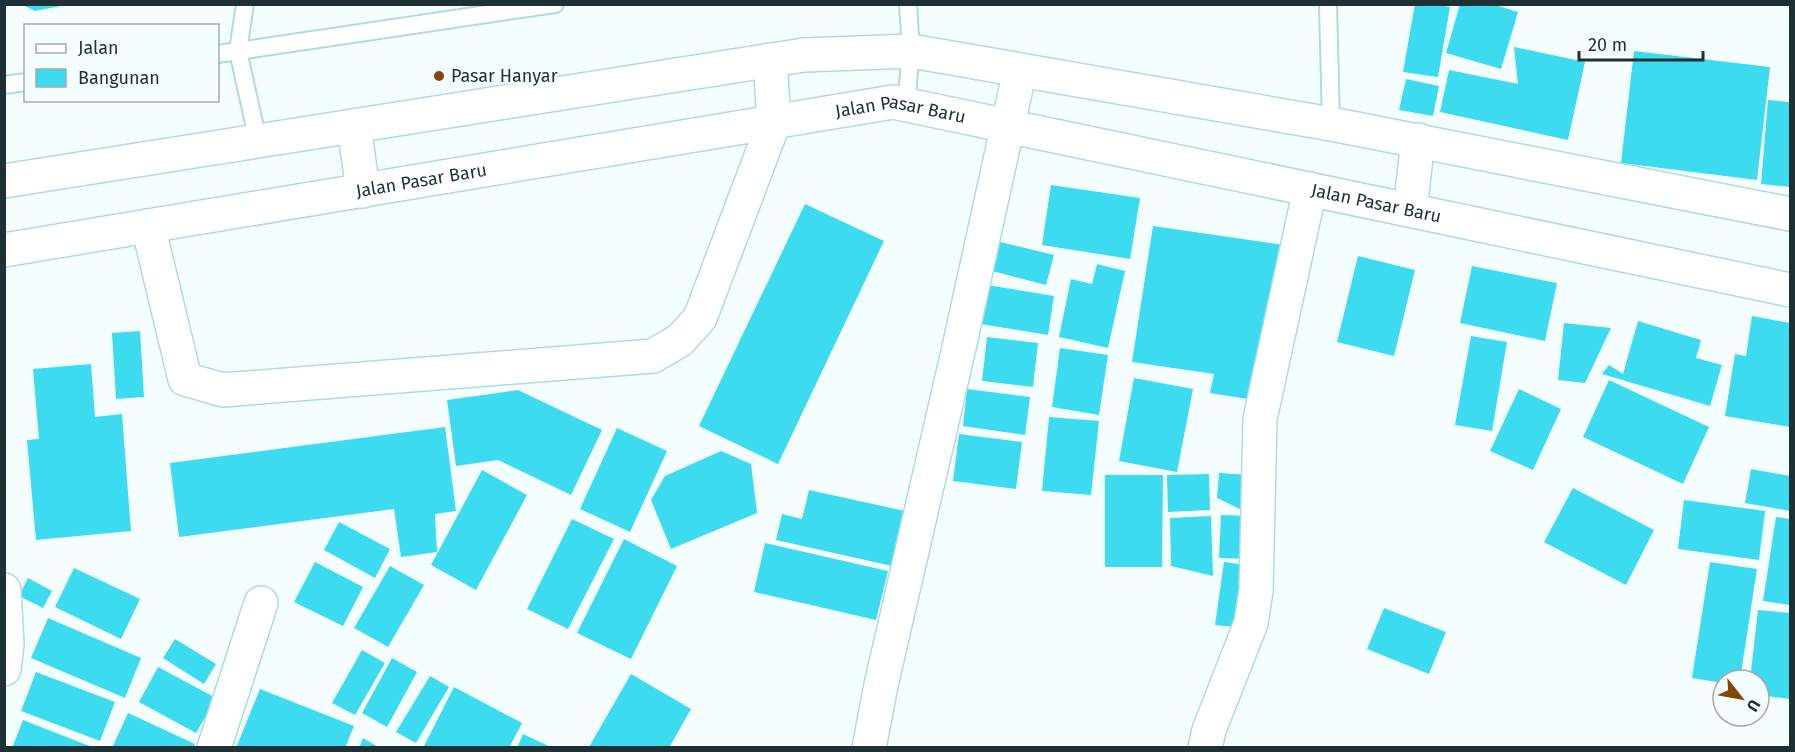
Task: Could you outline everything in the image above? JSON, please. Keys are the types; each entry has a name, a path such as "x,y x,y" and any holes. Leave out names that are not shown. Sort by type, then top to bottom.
{"street":[{"path":"4,181 804,55 911,51 1418,140 1791,214"},
{"path":"148,226 185,379 223,390 653,356 680,340 700,318 774,122 770,60"},
{"path":"869,747 1020,70"},
{"name":"Jalan Pasar Baru","path":"4,250 893,102 1791,290"},
{"path":"354,126 363,190"},
{"path":"1410,210 1418,140"},
{"path":"1205,747 1209,730 1251,623 1256,591 1260,419 1310,189"},
{"path":"4,590 5,652"},
{"path":"214,747 261,603"}],"lane":[{"path":"245,4 238,51 258,141"},
{"path":"219,54 555,4"},
{"path":"906,105 911,51 908,4"},
{"path":"1328,4 1331,124"},
{"path":"4,85 24,82"}],"building":[{"path":"21,4 61,4 61,6 35,11"},
{"path":"1415,4 1450,7 1438,77 1403,72"},
{"path":"1460,4 1492,4 1518,12 1501,69 1446,53"},
{"path":"1514,47 1585,62 1568,140 1440,112 1449,70 1518,84"},
{"path":"1634,51 1770,67 1757,180 1621,163"},
{"path":"1406,79 1439,86 1433,116 1399,110"},
{"path":"1768,100 1790,102 1790,187 1761,184"},
{"path":"1051,185 1140,198 1130,259 1042,245"},
{"path":"805,204 884,241 778,464 699,426"},
{"path":"1153,226 1284,245 1260,401 1210,393 1214,374 1132,362"},
{"path":"1000,242 1054,255 1046,285 992,271"},
{"path":"1358,256 1415,270 1394,356 1337,342"},
{"path":"1097,264 1125,271 1108,348 1059,337 1071,279 1092,284"},
{"path":"1472,266 1557,283 1545,341 1460,323"},
{"path":"987,285 1054,296 1048,335 981,324"},
{"path":"1752,316 1790,323 1790,427 1725,416 1735,354 1746,356"},
{"path":"1638,321 1701,340 1696,358 1722,365 1710,406 1602,374 1609,365 1623,374"},
{"path":"1564,323 1611,328 1585,383 1558,380"},
{"path":"140,331 144,397 116,399 112,333"},
{"path":"1471,336 1507,342 1492,431 1455,425"},
{"path":"987,337 1038,343 1033,387 982,381"},
{"path":"1060,348 1108,355 1099,415 1052,407"},
{"path":"91,364 95,417 122,414 131,531 36,540 27,440 39,439 33,369"},
{"path":"1134,378 1193,389 1177,472 1119,461"},
{"path":"1609,380 1709,427 1683,484 1583,437"},
{"path":"967,389 1030,397 1025,435 963,426"},
{"path":"1519,389 1561,409 1533,470 1490,451"},
{"path":"518,390 602,430 571,495 498,460 456,466 447,400"},
{"path":"1049,417 1099,421 1091,495 1042,491"},
{"path":"445,427 456,511 435,514 437,552 401,557 394,509 179,537 170,463"},
{"path":"617,428 667,451 630,532 580,509"},
{"path":"959,434 1022,442 1016,489 953,481"},
{"path":"721,451 751,464 757,513 671,549 651,500 665,476"},
{"path":"1751,469 1790,476 1790,511 1745,503"},
{"path":"482,470 527,495 476,590 431,565"},
{"path":"1219,473 1250,475 1248,513 1217,498"},
{"path":"1209,474 1210,510 1168,512 1167,475"},
{"path":"1105,475 1163,475 1162,567 1105,567"},
{"path":"1573,488 1654,530 1626,585 1544,542"},
{"path":"809,490 905,511 892,566 776,540 782,514 802,519"},
{"path":"1684,500 1765,511 1759,560 1678,549"},
{"path":"1221,515 1252,516 1250,559 1219,558"},
{"path":"1211,516 1213,576 1171,566 1170,518"},
{"path":"1776,517 1790,519 1790,605 1763,601"},
{"path":"572,519 614,539 568,629 527,609"},
{"path":"339,522 390,549 375,578 324,550"},
{"path":"624,539 677,566 631,659 577,633"},
{"path":"765,543 888,571 876,620 754,592"},
{"path":"315,562 363,587 343,626 294,602"},
{"path":"1224,562 1252,566 1244,628 1215,625"},
{"path":"1710,562 1757,569 1742,668 1711,668 1711,681 1692,678"},
{"path":"390,566 424,585 388,647 354,628"},
{"path":"74,568 140,599 121,639 55,607"},
{"path":"28,578 52,591 43,608 19,596"},
{"path":"1384,608 1446,632 1429,674 1367,649"},
{"path":"1758,610 1790,613 1790,699 1771,697 1771,668 1751,668"},
{"path":"48,618 141,658 125,698 31,658"},
{"path":"175,639 216,664 204,684 163,658"},
{"path":"362,650 385,663 355,715 332,703"},
{"path":"392,658 417,672 387,727 362,713"},
{"path":"158,667 216,698 196,733 139,702"},
{"path":"36,672 115,702 100,741 21,711"},
{"path":"631,674 691,709 669,748 589,747"},
{"path":"430,676 449,687 416,743 396,732"},
{"path":"454,687 522,723 509,748 423,748"},
{"path":"260,689 354,726 345,748 236,748"},
{"path":"128,713 195,744 193,748 112,748"},
{"path":"23,720 92,747 92,748 12,748"},
{"path":"523,734 553,748 517,748"},
{"path":"363,738 380,748 359,748"}],"place":[{"name":"Pasar Hanyar","path":"439,76"}]}
